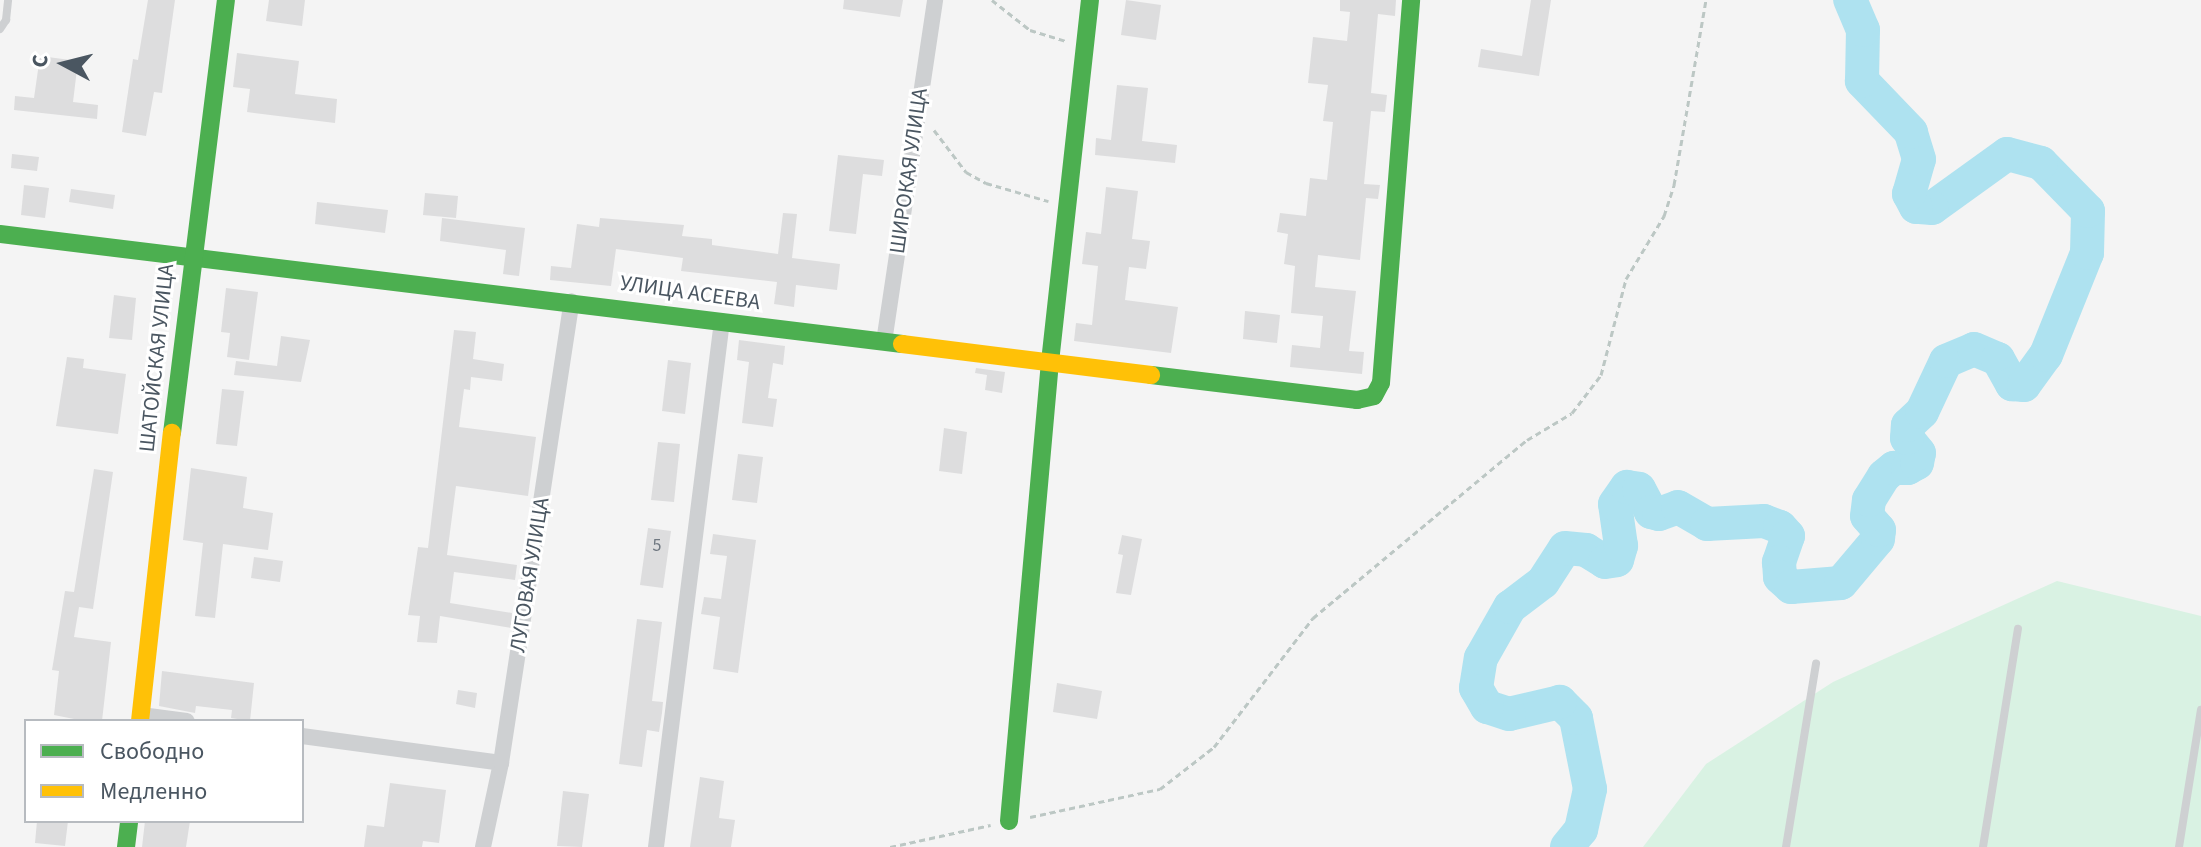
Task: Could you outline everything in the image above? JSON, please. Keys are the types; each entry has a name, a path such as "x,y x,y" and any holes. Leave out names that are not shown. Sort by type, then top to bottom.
{"street":[{"name":"ШАТОЙСКАЯ УЛИЦА","path":"141,718 192,256 226,0"},
{"name":"ШИРОКАЯ УЛИЦА","path":"884,342 935,0"},
{"path":"1009,821 1050,362 1090,0"},
{"name":"УЛИЦА АСЕЕВА","path":"0,234 572,301 1357,400 1374,396 1381,383 1411,0"},
{"name":"ЛУГОВАЯ УЛИЦА","path":"483,847 501,763 572,301"},
{"path":"656,847 722,321"},
{"path":"304,736 501,763"},
{"path":"126,847 129,823"}],"lane":[{"path":"0,29 6,20 8,0"},
{"path":"1983,847 2018,629"},
{"path":"1786,847 1816,663"},
{"path":"2179,847 2201,710"}],"path":[{"path":"992,0 1030,30 1085,46"},
{"path":"890,847 1160,789 1214,747 1313,618 1527,440 1572,413 1601,375 1626,279 1664,216 1674,185 1706,0"},
{"path":"919,103 937,135 966,172 986,183 1068,206"}],"green space":[{"path":"2057,581 2201,616 2201,847 1643,847 1706,764 1833,682"}],"building":[{"path":"148,0 175,0 162,93 154,92 146,136 122,132 133,59 138,60"},
{"path":"269,0 305,0 302,26 266,21"},
{"path":"844,0 903,0 900,17 843,9"},
{"path":"1126,0 1161,5 1156,40 1121,35"},
{"path":"1340,0 1396,0 1395,16 1378,14 1371,93 1387,95 1385,112 1371,111 1364,184 1380,185 1378,199 1366,198 1360,260 1318,255 1315,287 1356,291 1349,351 1364,352 1362,374 1290,367 1292,345 1320,348 1323,316 1291,313 1295,266 1284,264 1288,234 1277,232 1280,213 1306,216 1310,178 1327,180 1333,122 1323,121 1328,85 1308,83 1313,37 1347,41 1350,12 1340,11"},
{"path":"1531,0 1551,0 1539,76 1478,67 1481,49 1522,56"},
{"path":"237,53 299,61 295,94 337,99 335,123 247,112 250,89 233,87"},
{"path":"40,56 78,61 73,102 98,105 97,119 14,110 15,96 34,98"},
{"path":"1117,85 1148,88 1142,141 1177,145 1175,163 1095,155 1096,138 1111,140"},
{"path":"12,154 39,157 37,171 11,168"},
{"path":"838,155 884,160 882,176 863,174 856,234 829,231"},
{"path":"24,185 49,188 45,218 21,215"},
{"path":"1106,187 1138,191 1132,239 1150,241 1146,269 1129,267 1125,300 1178,307 1171,353 1074,341 1076,323 1092,325 1098,266 1082,264 1086,232 1101,234"},
{"path":"71,189 115,195 113,209 69,202"},
{"path":"425,193 458,196 456,218 423,215"},
{"path":"317,202 388,210 385,233 315,224"},
{"path":"783,213 797,214 792,258 840,264 837,290 796,285 794,307 774,304 777,282 681,271 683,258 616,249 611,286 550,280 551,266 571,268 577,224 599,227 600,218 684,225 682,236 712,239 712,245 778,254"},
{"path":"442,218 525,228 519,276 503,274 506,250 440,241"},
{"path":"226,288 258,292 249,360 227,357 230,333 221,332"},
{"path":"114,295 136,298 132,340 109,338"},
{"path":"1245,311 1280,315 1277,343 1243,339"},
{"path":"454,330 476,332 473,359 504,364 502,381 471,377 470,390 464,389 459,427 536,437 528,496 456,486 447,555 517,565 515,580 454,572 450,603 512,613 511,628 440,616 437,643 417,642 420,616 408,615 418,547 428,548"},
{"path":"281,336 310,340 301,382 234,375 236,361 277,366"},
{"path":"739,340 785,346 783,365 773,363 768,398 777,399 773,427 742,423 749,362 737,360"},
{"path":"67,357 84,359 83,368 126,374 118,434 56,426"},
{"path":"668,360 691,363 685,414 662,411"},
{"path":"976,368 1005,372 1002,393 985,390 987,375 975,373"},
{"path":"222,389 244,391 237,446 216,444"},
{"path":"944,428 967,432 962,474 939,471"},
{"path":"658,442 680,444 674,502 651,500"},
{"path":"738,454 763,457 757,503 732,500"},
{"path":"191,468 247,477 243,508 273,513 268,550 223,544 215,618 195,616 203,543 183,540"},
{"path":"94,469 113,472 93,609 79,607 74,637 111,642 102,719 54,715 59,671 52,670 65,591 74,592"},
{"path":"648,528 671,531 663,588 640,585"},
{"path":"713,534 756,540 738,673 713,669 720,617 701,614 704,597 721,599 727,556 710,554"},
{"path":"1122,535 1142,539 1131,595 1116,593 1123,555 1118,554"},
{"path":"254,557 283,561 280,582 251,578"},
{"path":"637,619 662,622 652,701 663,702 662,713 659,732 647,730 642,767 619,764"},
{"path":"162,671 254,683 250,719 231,718 232,710 196,706 195,713 159,706"},
{"path":"1057,683 1102,691 1097,719 1053,712"},
{"path":"458,690 477,693 475,708 456,704"},
{"path":"700,777 724,781 719,818 735,820 731,847 690,847"},
{"path":"390,783 446,790 439,843 423,841 422,847 364,847 367,825 384,827"},
{"path":"563,791 589,794 582,847 557,846"},
{"path":"37,823 68,823 65,846 35,843"},
{"path":"145,823 190,823 186,847 142,847"}],"waterway":[{"path":"1567,847 1581,830 1590,789 1576,718 1560,702 1509,714 1487,707 1476,688 1481,658 1510,607 1543,582 1565,548 1586,550 1605,562 1617,560 1621,546 1615,504 1627,487 1639,489 1651,512 1659,514 1678,507 1707,524 1764,521 1780,527 1788,536 1779,562 1780,577 1791,587 1841,583 1878,539 1879,530 1867,516 1869,500 1884,476 1894,468 1908,468 1917,463 1919,453 1907,438 1908,425 1922,412 1946,361 1974,349 1998,359 2012,384 2024,385 2046,355 2087,253 2088,211 2041,163 2007,154 1932,208 1916,207 1909,194 1919,159 1911,132 1862,81 1863,30 1850,0"}],"traffic: fast":[{"path":"172,433 226,0"},
{"path":"1009,821 1050,362 1090,0"},
{"path":"1151,375 1357,400 1374,396 1381,383 1411,0"},
{"path":"0,234 902,344"},
{"path":"126,847 129,823"}],"traffic: slow":[{"path":"902,344 1151,375"},
{"path":"140,719 172,433"}]}
